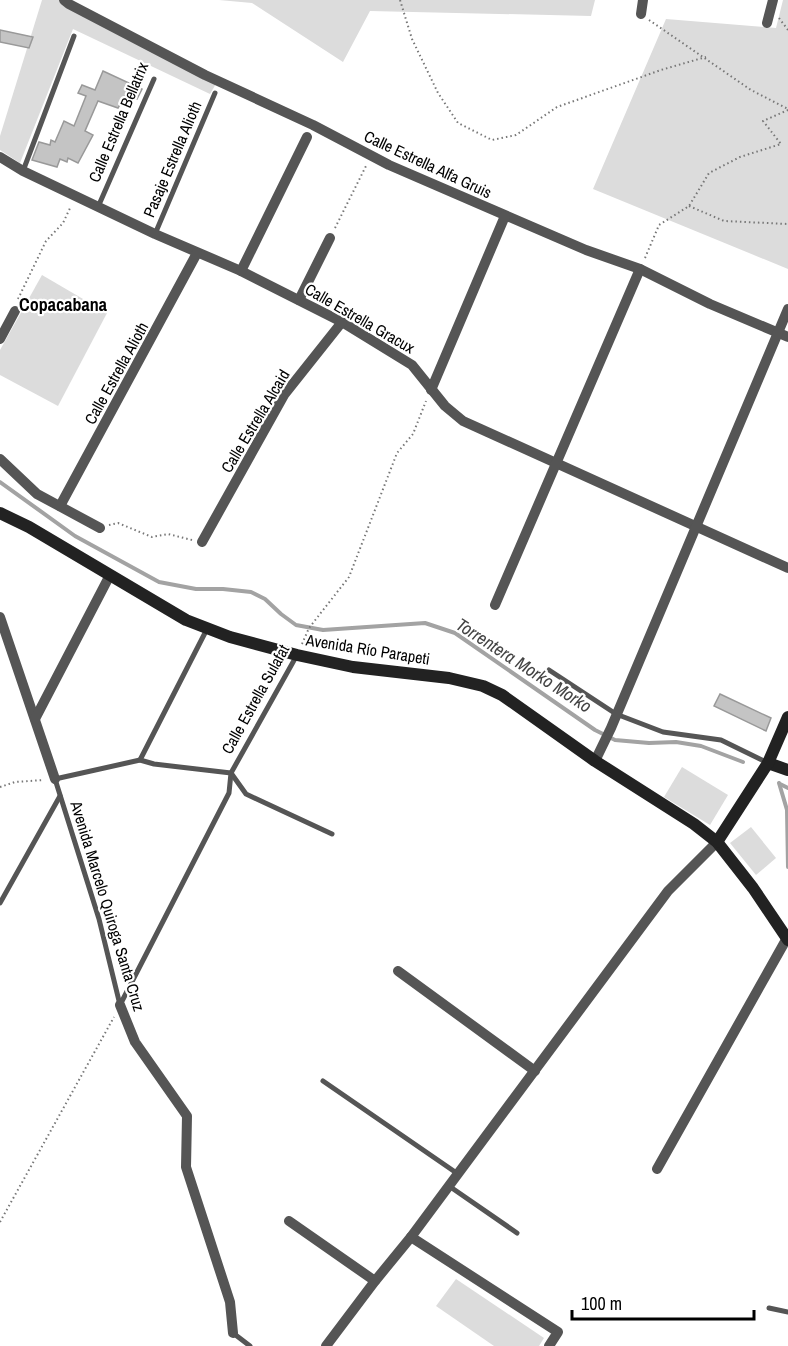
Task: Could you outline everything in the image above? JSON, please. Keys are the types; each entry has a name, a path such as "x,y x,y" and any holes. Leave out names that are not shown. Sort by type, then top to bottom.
{"main road":[{"name":"Avenida Río Parapeti","path":"0,513 29,527 186,620 207,629 297,655 353,667 449,678 483,686 502,695 595,761 694,824 717,842 753,888 788,939"},
{"path":"717,842 768,763 788,717"},
{"path":"768,763 788,770"}],"street":[{"name":"Calle Estrella Alfa Gruis","path":"64,0 205,75 313,125 389,165 586,250 640,269 710,304 783,334"},
{"path":"640,14 643,0"},
{"path":"767,23 773,0"},
{"path":"241,271 307,137"},
{"name":"Calle Estrella Gracux","path":"0,157 22,171 154,234 241,271 342,322 412,365 430,390 463,421 788,568"},
{"path":"430,390 504,216"},
{"path":"299,300 330,238"},
{"name":"Calle Estrella Alioth","path":"60,506 197,253"},
{"path":"495,605 640,269"},
{"path":"595,761 696,525 783,334 788,309"},
{"path":"0,339 15,311"},
{"name":"Calle Estrella Alcaid","path":"202,542 284,395 342,322"},
{"path":"0,459 37,494 100,528"},
{"path":"35,719 110,575"},
{"name":"Avenida Marcelo Quiroga Santa Cruz","path":"0,617 54,779"},
{"path":"326,1346 411,1237 668,891 717,842"},
{"path":"657,1169 788,939"},
{"path":"398,971 535,1071"},
{"name":"Avenida Marcelo Quiroga Santa Cruz","path":"120,1005 135,1042 187,1116 186,1167 230,1302 233,1333"},
{"path":"289,1221 375,1281"},
{"path":"411,1237 558,1332 549,1346"}],"lane":[{"path":"22,171 74,36"},
{"name":"Calle Estrella Bellatrix","path":"98,207 154,79"},
{"name":"Pasaje Estrella Alioth","path":"154,234 215,93"},
{"path":"140,760 207,629"},
{"name":"Calle Estrella Sulafat","path":"120,1005 229,793 231,772 297,655"},
{"path":"549,670 616,714 663,732 721,740 768,763"},
{"path":"54,779 140,760 154,764 231,772 246,794 332,834"},
{"name":"Avenida Marcelo Quiroga Santa Cruz","path":"54,779 99,919 120,1005"},
{"path":"0,903 60,796"},
{"path":"323,1081 458,1174"},
{"path":"449,1186 517,1233"},
{"path":"769,1308 788,1312"},
{"path":"233,1333 250,1346"}],"path":[{"path":"400,0 412,39 438,93 458,123 492,140 516,135 557,107 661,70 706,57"},
{"path":"640,14 706,57 751,90 788,110"},
{"path":"640,269 659,225 689,206 709,173 740,157 781,144 763,121 788,110"},
{"path":"330,238 367,164"},
{"name":"Calle Estrella Bellatrix","path":"15,311 19,297 46,242 63,223 75,196"},
{"path":"689,206 724,221 788,224"},
{"name":"Calle Estrella Sulafat","path":"297,655 309,628 349,577 397,453 413,434 430,390"},
{"path":"100,528 117,523 152,537 168,534 202,542"},
{"path":"0,787 15,782 54,779"},
{"path":"0,1222 120,1005"}],"shaded area":[{"path":"42,0 60,0 217,82 210,94 73,29 20,163 0,150 0,136"},
{"path":"219,0 595,0 591,16 370,11 343,62 252,3"},
{"path":"783,0 788,0 788,269 593,189 666,19 776,28"},
{"path":"42,275 107,313 58,406 0,375 0,350"},
{"path":"682,767 728,795 710,825 664,797"},
{"path":"751,827 776,858 756,875 730,843"},
{"path":"456,1279 544,1338 539,1346 494,1346 436,1306"}],"building":[{"path":"0,30 33,37 29,48 0,42"},
{"path":"103,71 142,89 137,99 126,94 118,108 98,101 85,131 93,135 78,163 68,158 67,162 60,159 57,167 32,160 39,142 50,145 51,140 55,142 64,121 74,126 86,96 78,93 82,85 95,90"},
{"path":"720,694 771,718 766,731 714,706"}],"waterway":[{"name":"Torrentera Morko Morko","path":"0,482 75,536 159,582 196,589 251,592 265,599 296,625 323,630 425,623 455,633 595,730 615,740 649,743 676,742 701,746 743,762"},
{"path":"779,783 787,810 788,867"},
{"name":"Torrentera Morko Morko","path":"780,784 788,788"}],"district":[{"name":"Copacabana","path":"63,304"}]}
